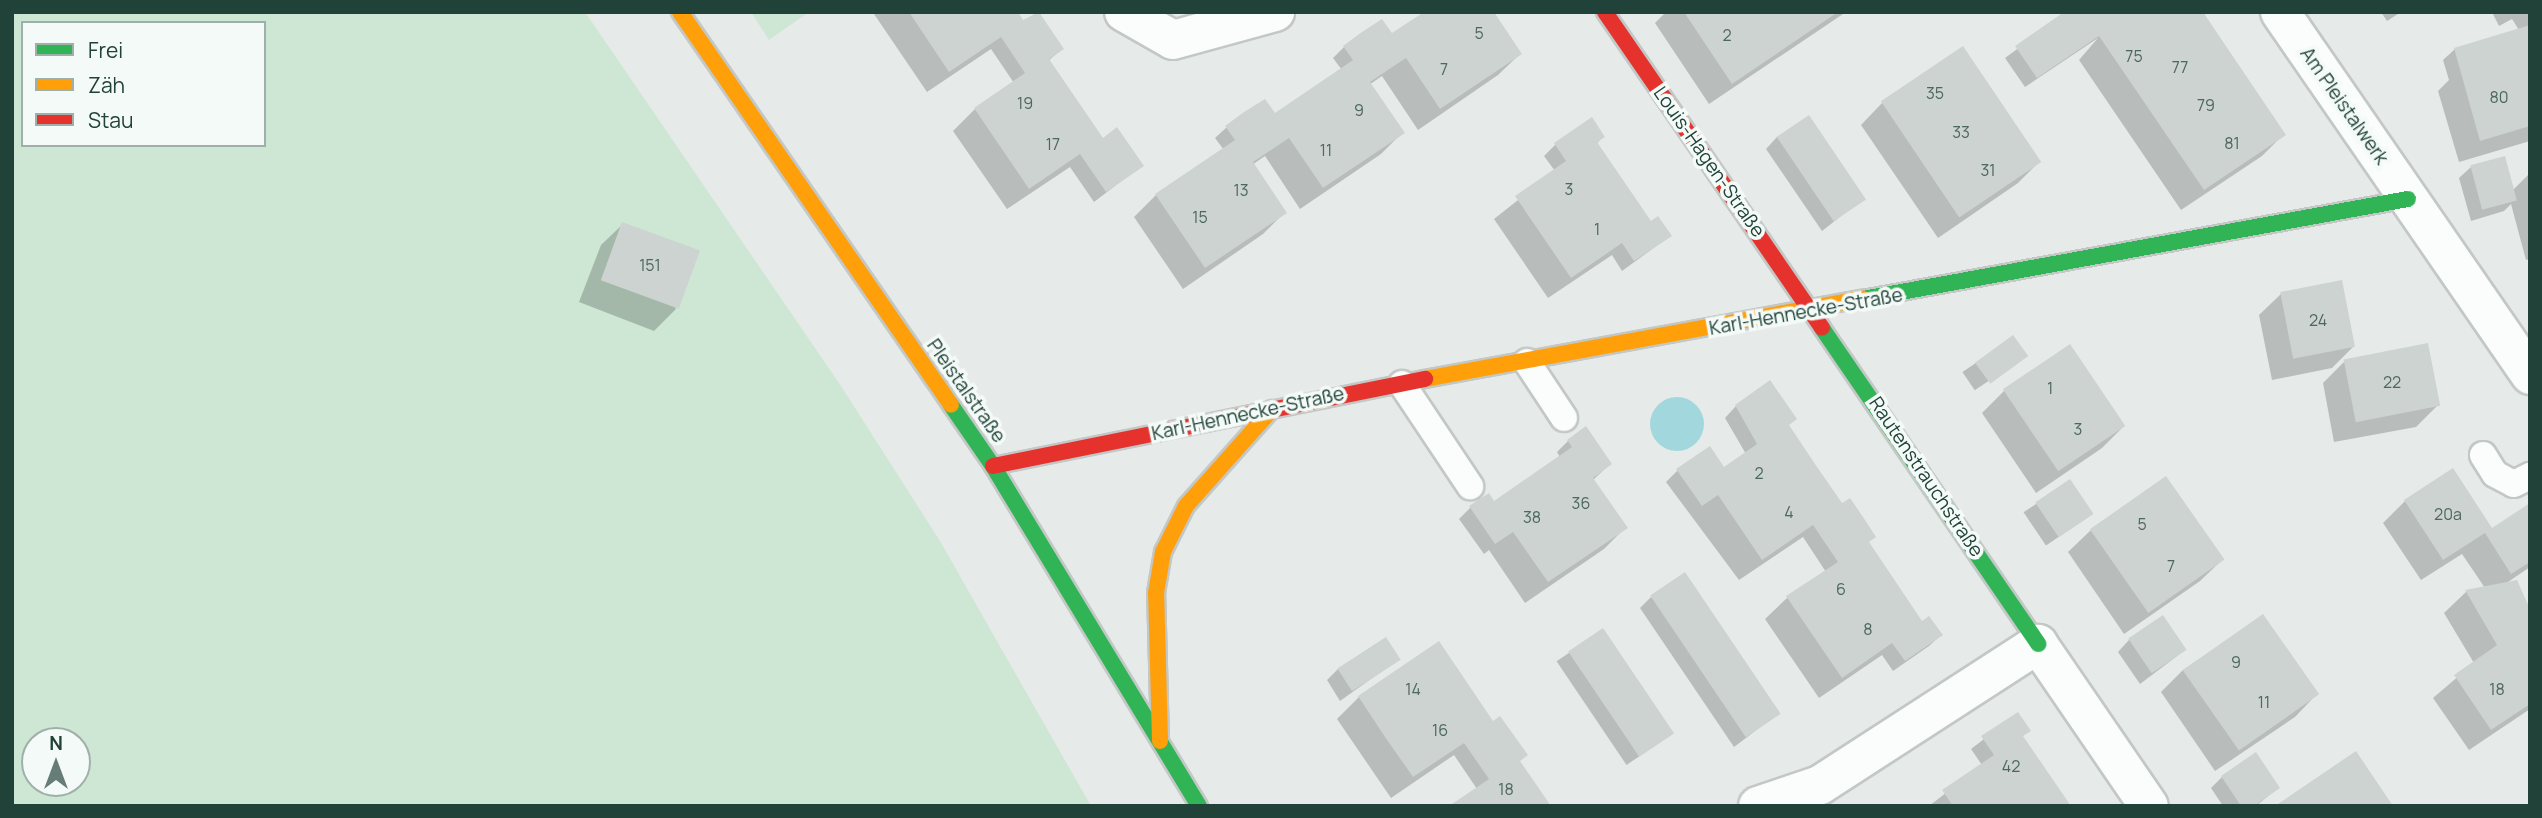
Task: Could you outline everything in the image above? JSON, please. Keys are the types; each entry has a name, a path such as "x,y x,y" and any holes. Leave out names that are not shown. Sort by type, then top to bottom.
{"street":[{"name":"Pleistalstraße","path":"680,12 993,466 1199,806"},
{"path":"1124,12 1173,40 1275,12"},
{"name":"Louis-Hagen-Straße","path":"1605,12 1813,311"},
{"name":"Am Pleistalwerk","path":"2280,12 2409,199"},
{"name":"Karl-Hennecke-Straße","path":"993,466 1402,384 1813,311 2409,199"},
{"path":"2409,199 2530,375"},
{"name":"Rautenstrauchstraße","path":"1813,311 2149,806"},
{"path":"1160,744 1156,593 1163,552 1186,506 1272,409"},
{"path":"1758,806 1821,785 2038,644"}],"lane":[{"path":"1527,362 1564,418"},
{"path":"1402,384 1470,486"},
{"path":"2483,455 2495,474 2514,484 2530,476"}],"green space":[{"path":"12,12 585,12 841,386 940,541 1091,806 12,806"},
{"path":"751,12 809,12 769,40"}],"water":[{"path":"1677,397 1696,405 1704,424 1696,443 1677,451 1658,443 1650,424 1658,405"}],"building":[{"path":"909,12 1018,12 1023,20 1039,12 1064,49 1049,59 1103,138 1117,127 1144,166 1106,192 1080,154 1029,189 974,108 1025,73 1001,37 949,72"},
{"path":"1424,12 1494,12 1522,54 1440,109 1406,58 1370,82 1405,133 1323,188 1289,138 1253,162 1287,213 1205,268 1155,194 1235,140 1225,126 1244,112 1265,99 1275,113 1353,60 1343,46 1362,32 1382,19 1392,33"},
{"path":"1684,12 1838,12 1732,84"},
{"path":"2064,12 2203,12 2286,135 2204,190 2099,36 2037,78 2015,46"},
{"path":"2530,25 2530,126 2480,141 2454,48"},
{"path":"1963,46 2041,162 1959,217 1881,101"},
{"path":"1809,115 1866,200 1834,221 1777,137"},
{"path":"1592,117 1605,137 1597,142 1651,221 1658,216 1672,236 1634,261 1622,243 1571,278 1515,196 1566,161 1554,143"},
{"path":"2505,156 2517,200 2482,210 2470,165"},
{"path":"622,222 700,250 679,309 601,280"},
{"path":"2342,280 2355,347 2293,359 2280,292"},
{"path":"2013,335 2028,356 1990,384 1975,363"},
{"path":"2428,343 2440,406 2356,422 2344,359"},
{"path":"2070,344 2125,426 2058,471 2003,389"},
{"path":"1770,380 1797,419 1789,425 1815,464 1842,503 1850,498 1863,517 1876,537 1869,542 1922,621 1929,616 1943,635 1905,661 1892,643 1842,678 1786,596 1838,562 1813,525 1762,560 1718,495 1702,506 1676,469 1710,446 1724,467 1757,444 1735,405"},
{"path":"1586,426 1612,464 1593,478 1628,528 1548,582 1513,532 1495,544 1469,506 1489,493 1494,501 1572,447 1567,440"},
{"path":"2453,468 2492,528 2530,503 2530,562 2511,574 2485,533 2443,560 2404,500"},
{"path":"2166,476 2225,560 2148,613 2090,529"},
{"path":"2070,479 2093,514 2059,537 2035,502"},
{"path":"1685,572 1781,714 1746,737 1650,595"},
{"path":"2517,580 2530,609 2530,704 2491,730 2454,675 2497,645 2465,590"},
{"path":"2263,614 2319,694 2239,750 2183,670"},
{"path":"2163,615 2186,650 2152,673 2128,638"},
{"path":"1603,628 1674,733 1639,757 1568,651"},
{"path":"1386,637 1401,660 1352,691 1337,669"},
{"path":"1439,641 1493,721 1500,716 1528,755 1520,761 1551,806 1449,806 1489,779 1464,743 1413,777 1385,737 1358,696"},
{"path":"2018,712 2031,731 2023,736 2071,806 1953,806 1942,790 1994,755 1981,736"},
{"path":"2356,751 2393,806 2275,806"},
{"path":"2256,752 2280,788 2254,806 2241,806 2221,776"}],"traffic: fast":[{"path":"1863,299 2408,199"},
{"path":"1822,328 2038,644"},
{"path":"951,405 993,466 1199,806"}],"traffic: slow":[{"path":"680,12 951,405"},
{"path":"1425,379 1863,299"},
{"path":"1160,741 1156,593 1163,552 1186,506 1272,409"}],"traffic: jam":[{"path":"1605,12 1822,328"},
{"path":"993,466 1425,379"}]}
